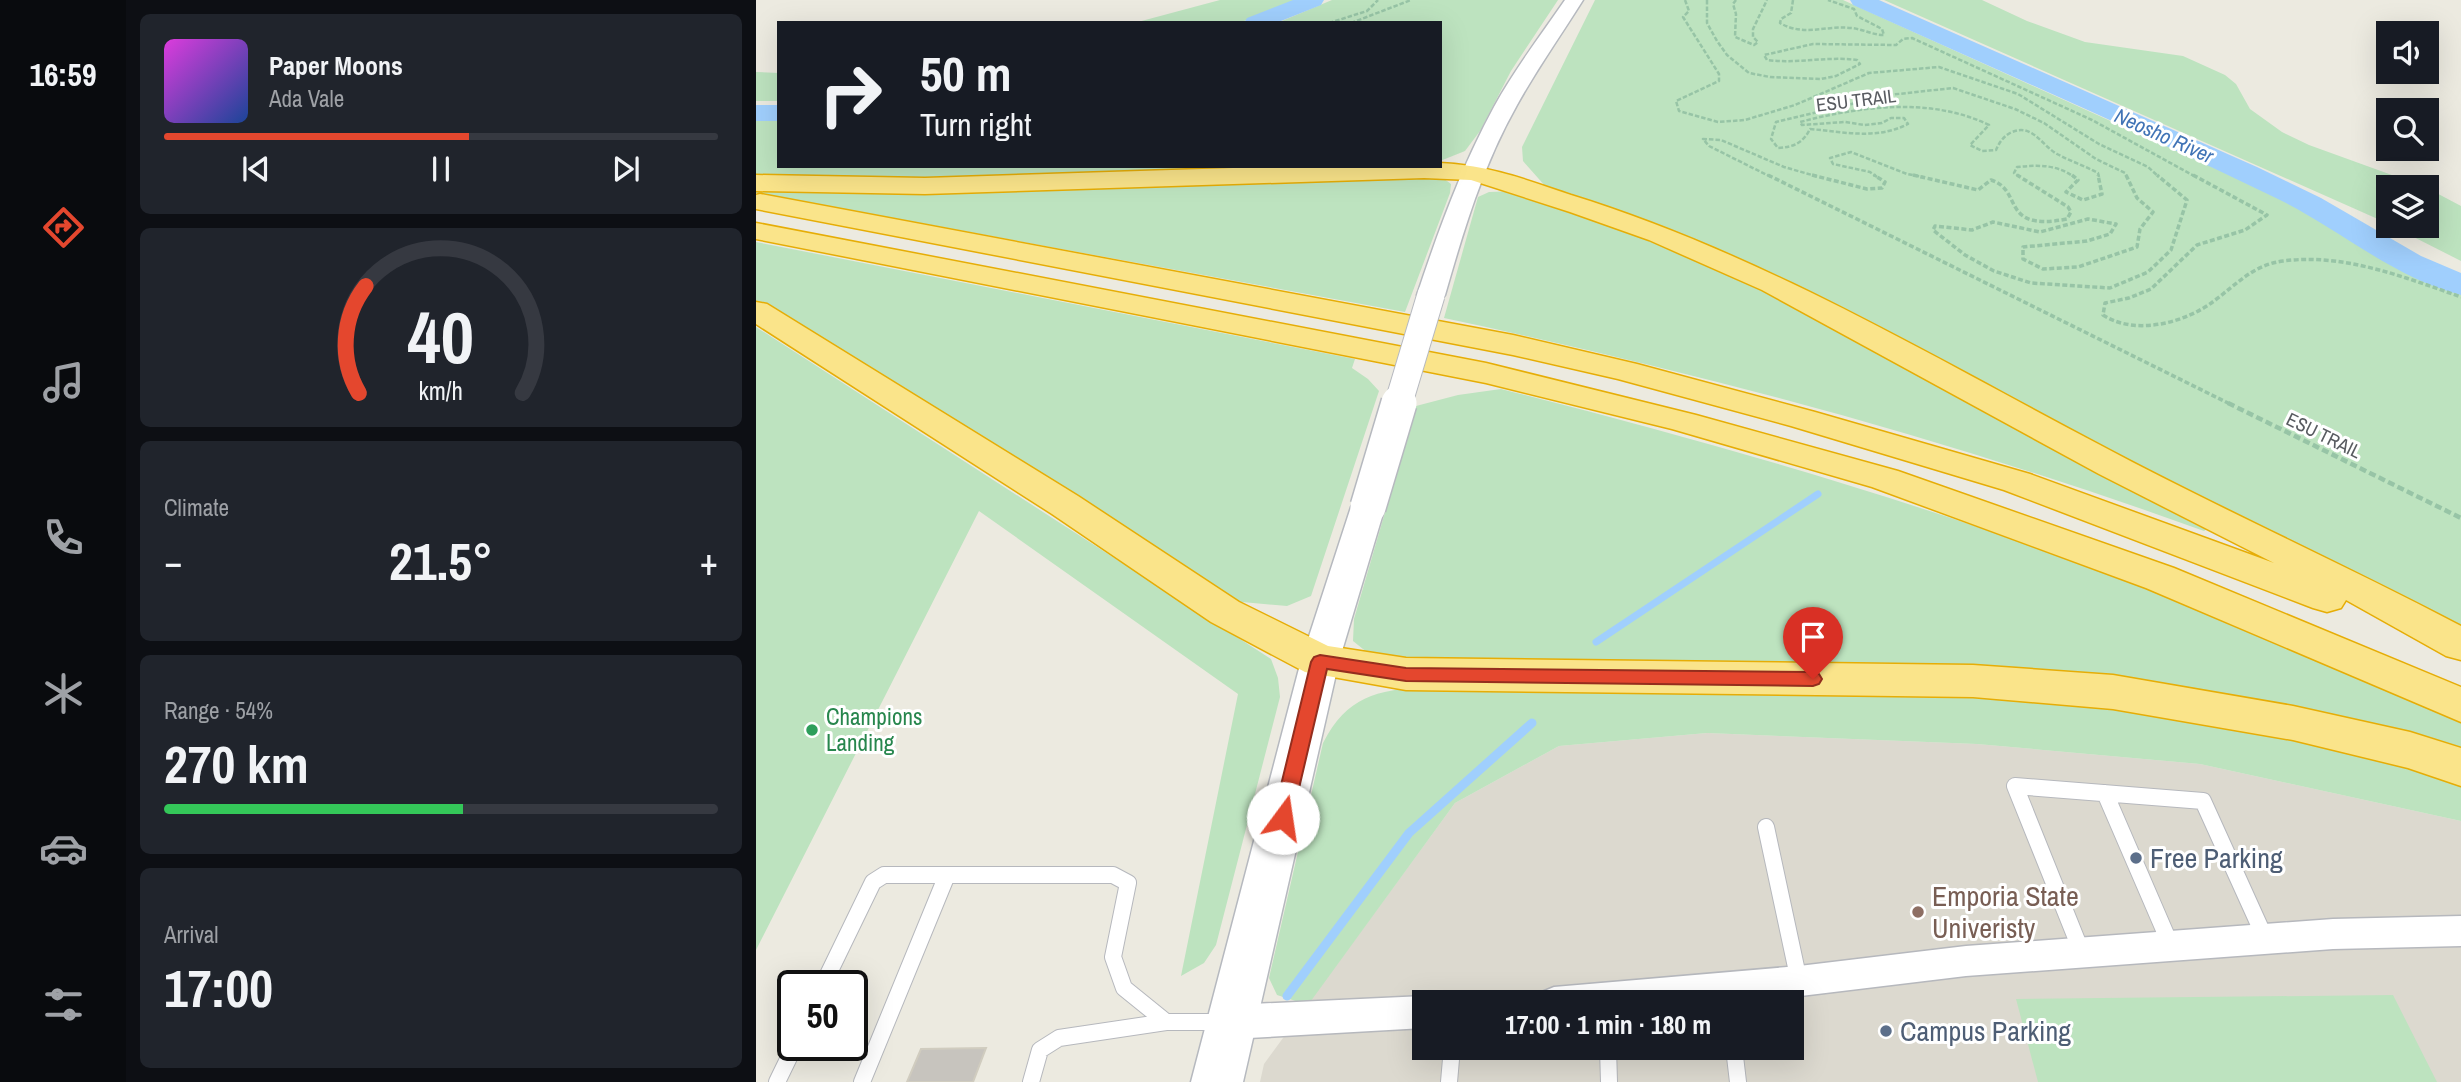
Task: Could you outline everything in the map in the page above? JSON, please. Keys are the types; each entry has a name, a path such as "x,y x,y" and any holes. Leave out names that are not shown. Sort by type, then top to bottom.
{"highway":[{"path":"756,183 925,186 1424,170 1472,172 1659,234 1773,284 2112,466 2350,585 2461,645"},
{"path":"756,202 1500,342 1638,374 2017,482 2327,598 2461,654"},
{"path":"756,231 1486,373 1684,422 1885,479 2160,578 2461,705"},
{"path":"756,312 1065,505 1225,612 1320,662 1406,674 1973,681 2113,692 2293,723 2410,750 2461,767"}],"main road":[{"path":"1217,1082 1320,662 1459,205 1472,172 1506,106 1574,0"}],"street":[{"path":"1755,990 1966,961 2266,940 2461,931"},
{"path":"1231,1022 1412,1013"}],"lane":[{"path":"2082,953 2015,786 2203,801 2266,940"},
{"path":"2105,793 2171,947"},
{"path":"1766,827 1799,982"},
{"path":"830,970 873,882 884,875 1113,875 1128,883 1113,957 1124,988 1166,1022"},
{"path":"862,1082 947,875"},
{"path":"1031,1082 1040,1050 1059,1038 1166,1022 1231,1022"},
{"path":"1449,1082 1451,1060"},
{"path":"1608,1060 1609,1082"},
{"path":"1735,1060 1738,1082"},
{"path":"777,1082 787,1061"}],"path":[{"path":"1335,21 1367,10 1378,0"},
{"path":"1356,21 1411,0"},
{"name":"ESU TRAIL","path":"1685,0 1689,11 1683,17 1719,74 1719,81 1676,102 1679,111 1718,122 1745,120 1796,105 1812,95 1869,73 1939,67 2018,94 2099,144 2148,167 2187,200 2171,250 2148,272 2110,288 2072,286 2031,283 1994,271 1965,255 1933,230 1935,226 1956,226 1970,232 1986,228 1993,222 2011,223 2026,230 2047,231 2085,218 2101,218 2116,224 2110,234 2087,241 2023,247 2023,259 2043,269 2078,267 2137,247 2140,229 2153,212 2137,198 2125,173 2096,159 2044,123 2015,109 1953,88 1927,89 1850,102 1776,122 1771,139 1778,148 1792,148 1805,141 1810,130 1851,135 1899,130 1908,124 1904,118 1891,118 1864,125 1845,122 1802,125 1800,122 1875,109 1929,106 1971,117 1989,125 1970,145 1975,150 1996,150 1997,144 2010,132 2025,130 2035,133 2050,150 2098,173 2102,194 2088,201 2075,200 2066,192 2078,180 2068,171 2056,166 2017,167 2014,173 2022,181 2068,207 2071,212 2067,219 2050,223 2028,219 2017,212 2008,190 2002,183 1991,180 1978,190 1968,189 1942,180 1907,174 1851,152 1830,158 1833,164 1870,172 1885,182 1882,188 1867,189 1784,167 1721,140 1703,139 1709,146 2461,518"},
{"name":"ESU TRAIL","path":"1707,0 1707,23 1717,41 1727,55 1749,74 1802,79 1836,76 1860,64 1857,60 1843,57 1820,57 1783,63 1767,60 1764,55 1777,50 1832,41 1896,45 1912,38 2134,138 2267,215 2258,226 2203,242 2182,257 2164,279 2138,296 2105,303 2103,315 2116,323 2148,326 2186,316 2211,304 2251,269 2285,261 2337,261 2404,277 2461,297"},
{"path":"1736,0 1733,4 1737,13 1735,37 1754,44 1758,42 1753,37 1753,29 1767,0"},
{"path":"1793,0 1791,13 1781,19 1780,23 1785,27 1819,31 1848,27 1872,35 1884,35 1882,29 1857,16 1854,9 1828,0"}],"shaded area":[{"name":"Emporia State Univeristy","path":"1707,733 1977,744 2200,764 2461,821 2461,1082 1260,1082 1264,1064 1455,803 1559,746"}],"green space":[{"path":"1220,0 1298,0 1244,21 1141,21"},
{"path":"1332,0 1558,0 1511,71 1480,131 1465,151 1442,160 1442,21 1282,21"},
{"path":"1595,0 1843,0 2294,204 2379,256 2461,291 2461,625 2179,488 1858,315 1720,250 1646,220 1546,187 1523,161 1522,147"},
{"path":"1884,0 1982,0 2027,21 2085,42 2183,56 2225,75 2236,84 2250,109 2282,132 2309,145 2392,175 2376,175 2376,218"},
{"path":"756,72 777,73 777,101 756,101"},
{"path":"756,120 777,120 777,168 1304,168 923,179 756,175"},
{"path":"1439,175 1451,184 1450,193 1405,312 756,193 756,186"},
{"path":"1515,191 1701,257 2212,525 2204,531 2017,467 1828,411 1637,362 1444,318 1478,197 1489,192"},
{"path":"2439,194 2461,206 2461,261 2416,238 2439,238"},
{"path":"756,242 1355,359 1352,368 1379,391 1311,596 1287,606 1231,601 756,305"},
{"name":"Champions Landing","path":"756,327 1271,659 1278,678 1280,697 1216,945 1204,963 1181,976 1238,694 979,511 756,950"},
{"path":"1501,389 1833,480 2078,562 2159,593 2273,639 2461,721 2461,757 2280,710 1416,662 1368,653 1353,641 1354,619 1416,406 1458,395"},
{"path":"1426,686 1990,694 2184,714 2461,779 2461,821 2200,764 1977,744 1707,733 1559,746 1455,803 1308,1005 1277,995 1269,978 1323,743 1342,715 1365,699 1392,690"},
{"path":"2393,995 2437,1082 2038,1082 2016,999"}],"building":[{"path":"986,1048 973,1082 907,1082 921,1049"}],"waterway":[{"name":"Neosho River","path":"1260,21 1313,0"},
{"name":"Neosho River","path":"1861,0 2247,173 2311,204 2410,263 2461,285"},
{"name":"Neosho River","path":"756,113 777,113"},
{"path":"1596,642 1818,494"},
{"path":"1287,996 1409,833 1532,723"}],"place":[{"name":"Champions Landing","path":"812,730"},
{"name":"Free Parking","path":"2136,858"},
{"name":"Emporia State Univeristy","path":"1918,912"},
{"name":"Campus Parking","path":"1886,1031"}],"route":[{"path":"1283,818 1320,662 1406,674 1813,679"}]}
